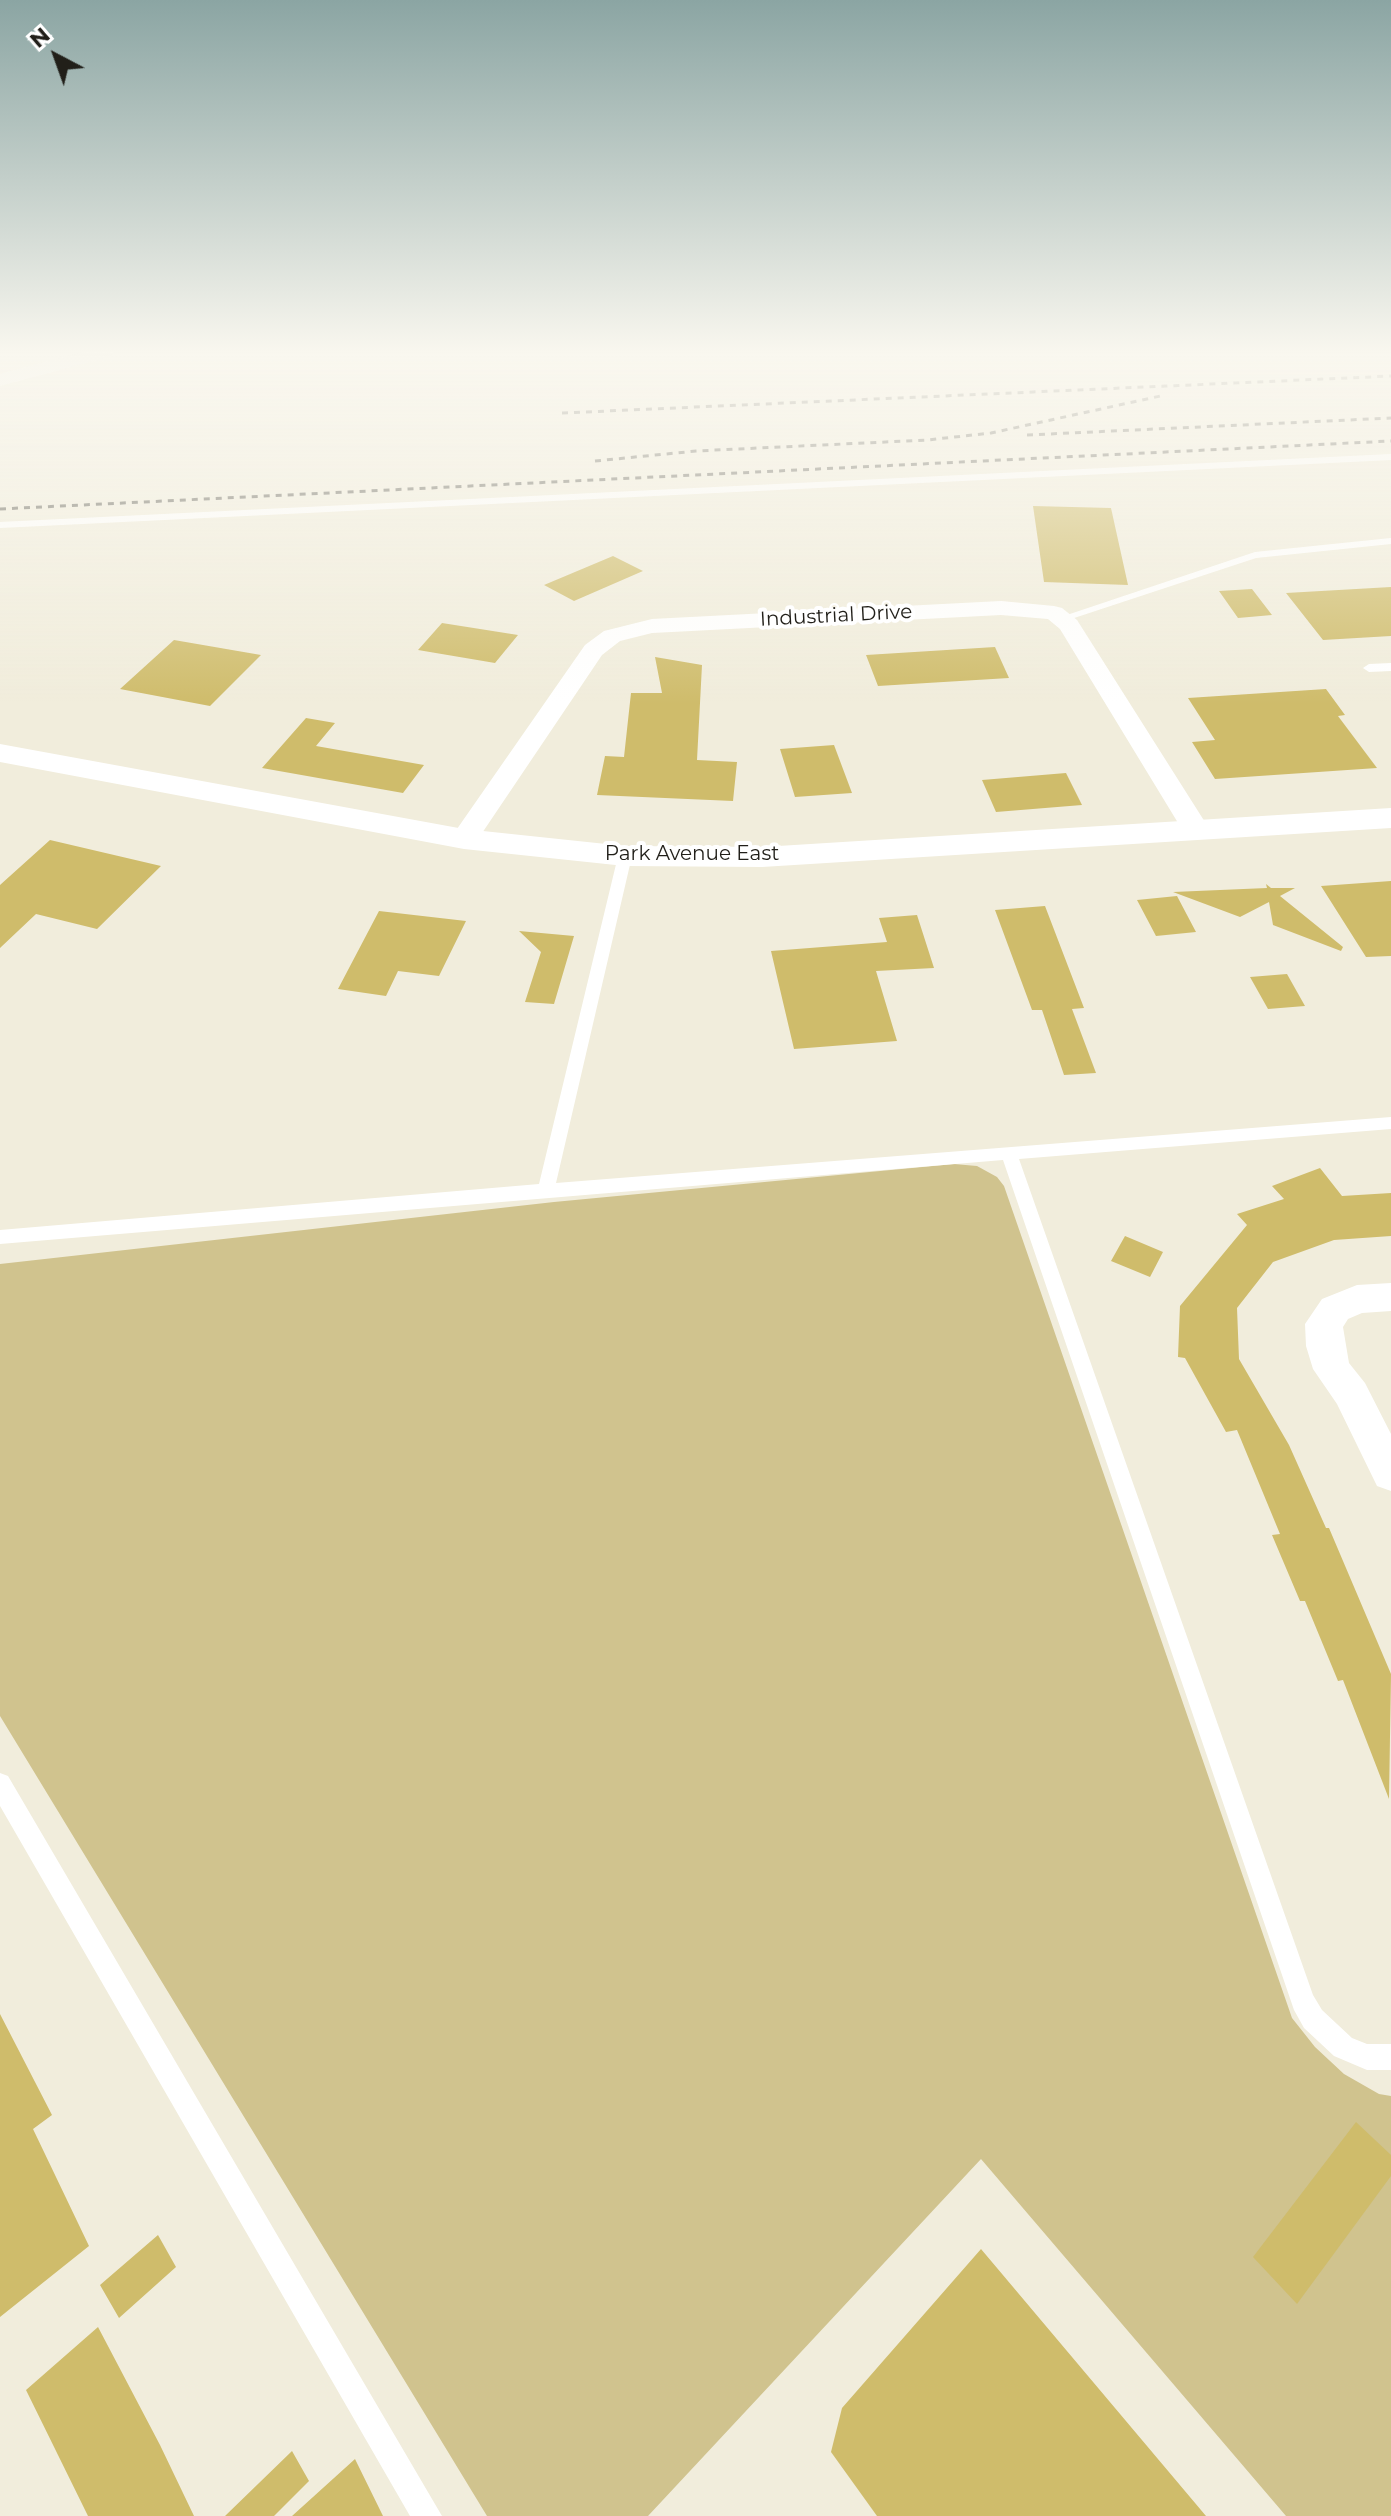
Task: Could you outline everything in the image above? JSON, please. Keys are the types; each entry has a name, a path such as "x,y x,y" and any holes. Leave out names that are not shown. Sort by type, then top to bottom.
{"street":[{"name":"Industrial Drive","path":"464,839 593,650 612,636 652,626 1001,608 1054,613 1061,619"},
{"path":"1061,619 1069,625 1196,830"},
{"name":"Park Avenue East","path":"0,753 464,839 625,856 762,857 1391,818"},
{"path":"1391,1297 1357,1299 1335,1309 1324,1324 1325,1346 1332,1369 1351,1394 1391,1474"}],"lane":[{"path":"0,525 1137,469"},
{"path":"1061,619 1255,555 1391,541"},
{"path":"1369,668 1391,667"},
{"path":"546,1190 625,856"},
{"path":"0,1237 1391,1123"},
{"path":"1009,1154 1303,2001 1313,2019 1343,2047 1367,2057 1391,2057"},
{"path":"0,1784 427,2516"}],"shaded area":[{"path":"954,1164 977,1166 997,1177 1004,1186 1292,2018 1315,2047 1344,2074 1379,2094 1391,2096 1391,2516 1286,2516 981,2159 648,2516 487,2516 0,1716 0,1264 554,1202"}],"building":[{"path":"1033,506 1111,508 1128,585 1044,582"},
{"path":"613,556 643,571 574,601 544,585"},
{"path":"1391,587 1391,636 1323,640 1286,593"},
{"path":"1252,589 1272,615 1238,618 1219,591"},
{"path":"442,623 518,635 495,663 418,650"},
{"path":"174,640 261,655 210,706 120,689"},
{"path":"995,647 1009,678 878,686 866,655"},
{"path":"655,657 702,665 697,760 737,762 733,801 597,795 605,756 624,757 631,693 662,693"},
{"path":"1326,689 1345,715 1338,716 1377,768 1215,779 1192,742 1215,740 1188,698"},
{"path":"306,718 335,723 316,746 424,765 403,793 262,768"},
{"path":"834,745 852,793 795,797 780,749"},
{"path":"1066,773 1082,805 996,812 982,780"},
{"path":"50,840 161,866 97,929 36,914 0,948 0,885"},
{"path":"1391,881 1391,956 1366,957 1321,886"},
{"path":"1266,884 1271,888 1295,888 1280,896 1343,947 1341,951 1273,925 1269,902 1240,917 1173,892 1267,888"},
{"path":"1177,896 1196,932 1156,936 1137,900"},
{"path":"1045,906 1084,1008 1072,1009 1096,1073 1064,1075 1042,1010 1032,1010 995,910"},
{"path":"379,911 466,921 439,976 398,971 386,996 338,989"},
{"path":"917,915 934,968 876,971 897,1041 794,1049 771,951 887,942 879,918"},
{"path":"519,931 574,936 554,1004 525,1002 541,952"},
{"path":"1287,974 1305,1006 1268,1009 1250,977"},
{"path":"1320,1168 1342,1196 1391,1193 1391,1236 1334,1240 1273,1262 1237,1308 1239,1359 1289,1445 1326,1528 1329,1528 1391,1674 1389,1799 1343,1680 1338,1681 1305,1601 1300,1601 1272,1535 1280,1534 1237,1430 1226,1432 1185,1358 1178,1357 1180,1306 1247,1225 1237,1214 1284,1199 1272,1186"},
{"path":"1125,1236 1163,1252 1150,1277 1111,1261"},
{"path":"0,2014 52,2115 33,2129 89,2246 0,2317"},
{"path":"1356,2122 1391,2155 1391,2176 1297,2304 1253,2257"},
{"path":"158,2235 176,2267 119,2318 100,2285"},
{"path":"981,2249 1206,2516 877,2516 831,2452 842,2408"},
{"path":"98,2327 194,2516 88,2516 26,2390"},
{"path":"292,2451 309,2481 274,2516 225,2516"},
{"path":"355,2459 383,2516 292,2516"}],"railway":[{"path":"0,509 810,469"}]}
